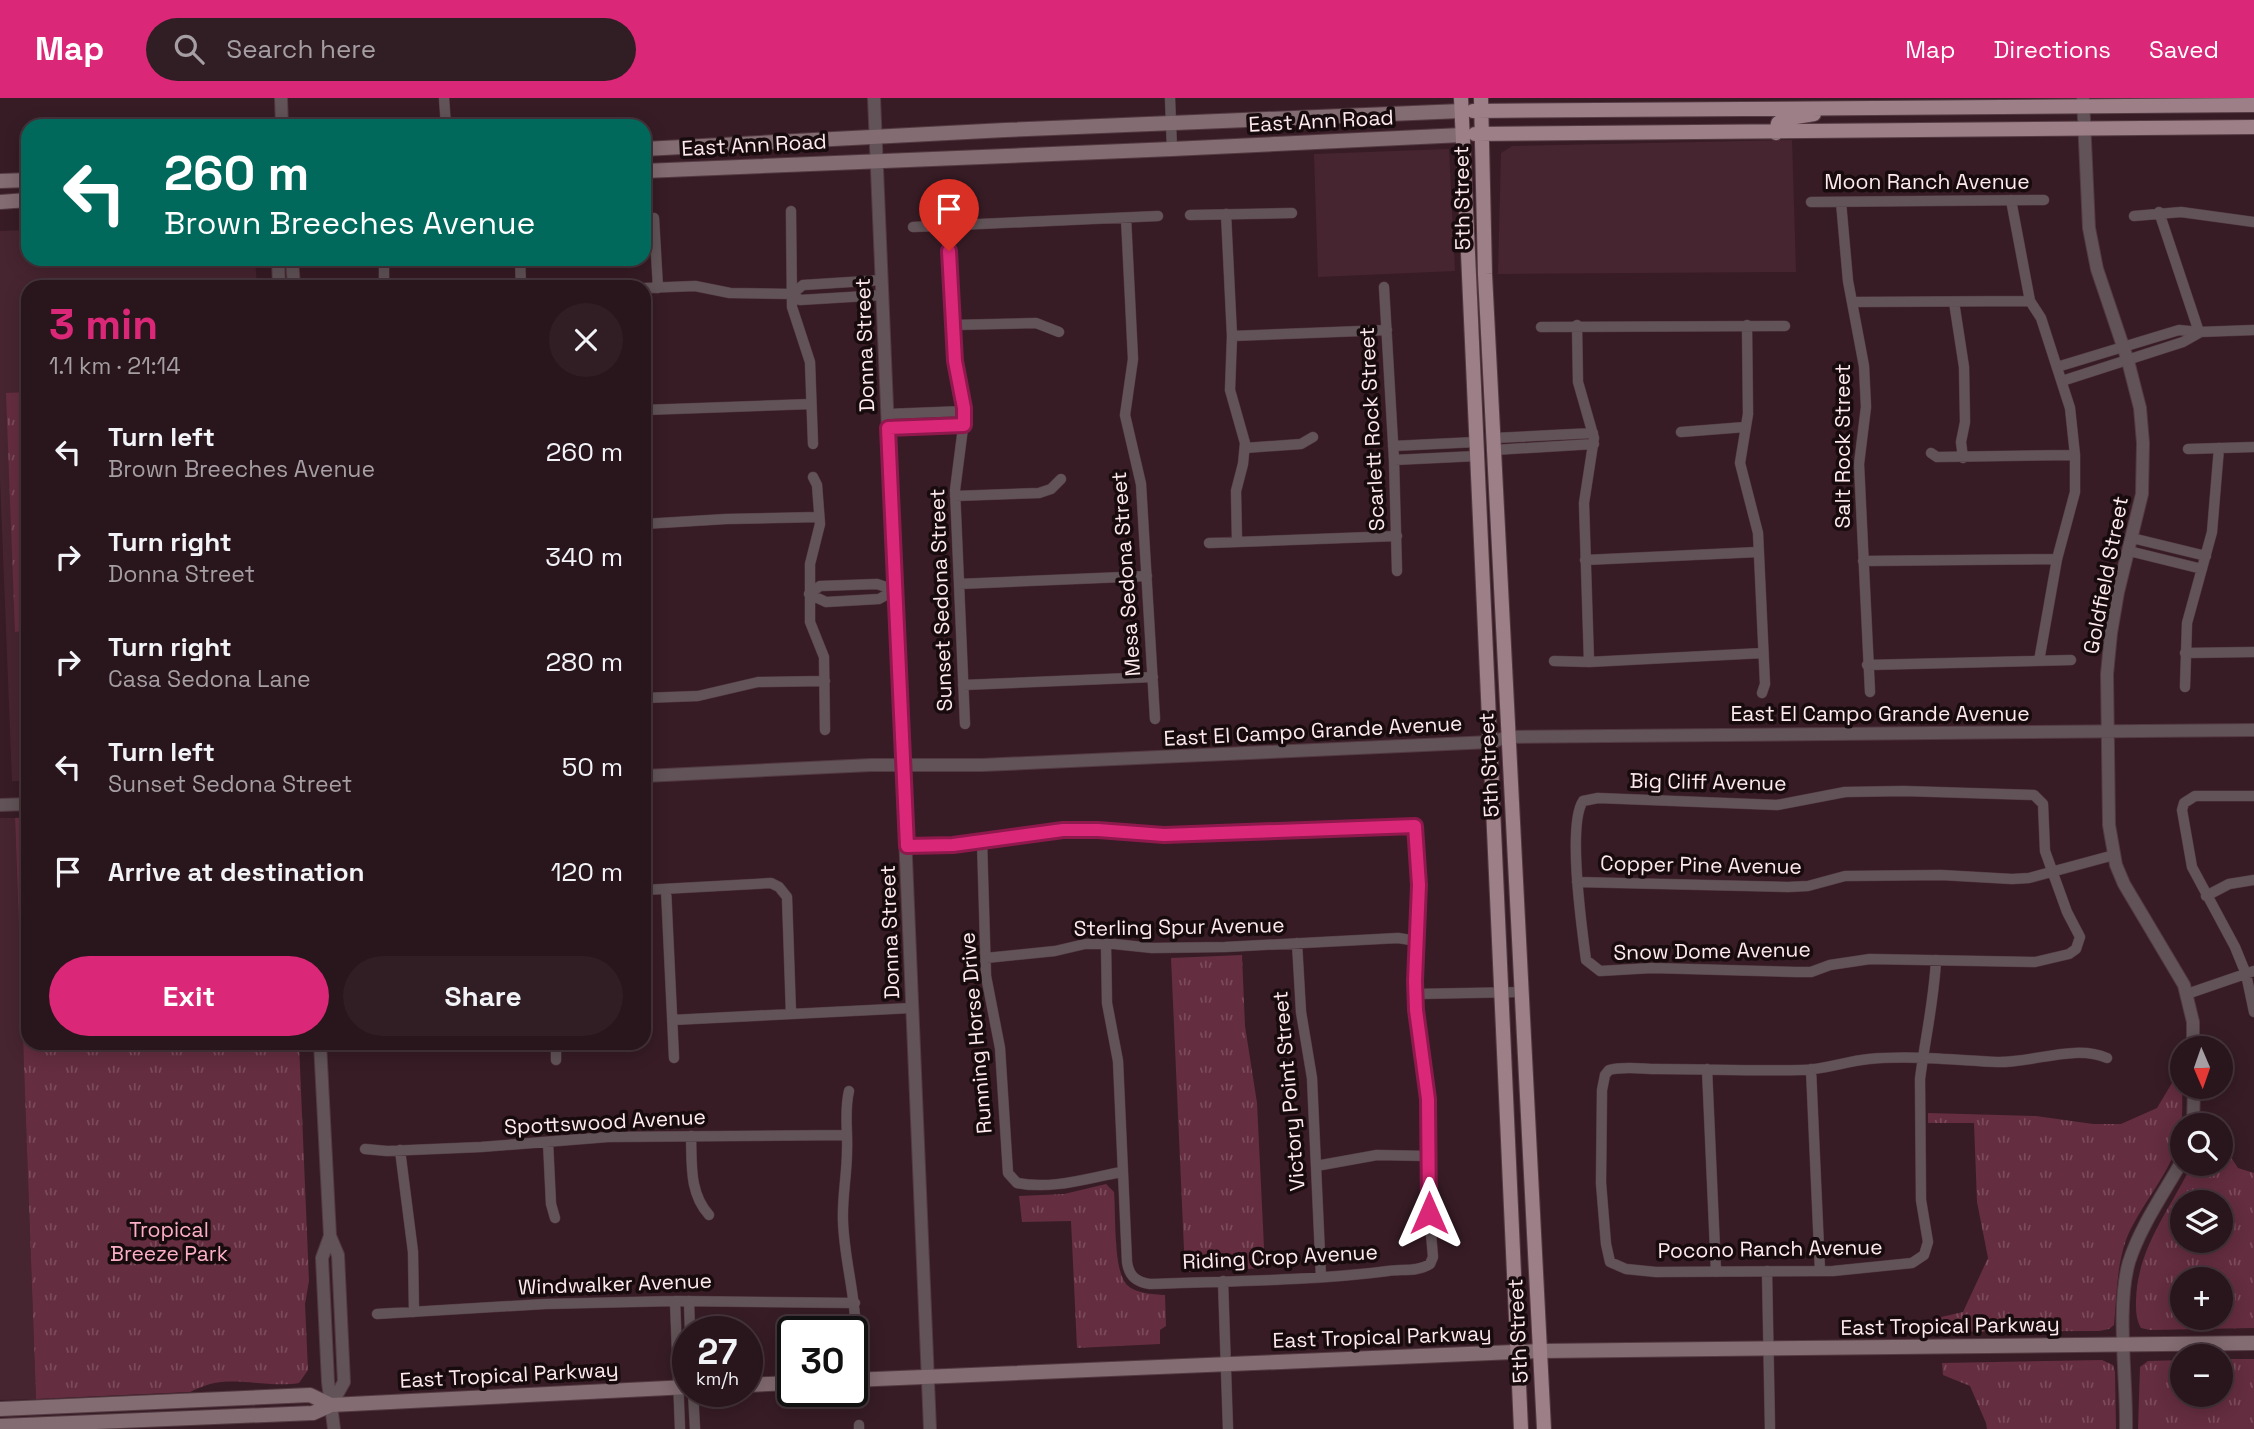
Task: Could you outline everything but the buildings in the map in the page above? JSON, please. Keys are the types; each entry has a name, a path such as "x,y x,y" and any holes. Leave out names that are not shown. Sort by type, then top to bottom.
{"main road":[{"name":"East Ann Road","path":"651,149 1171,123 1461,104 1842,108 2083,102 2254,105"},
{"name":"5th Street","path":"1461,104 1521,1429"},
{"name":"5th Street","path":"1481,104 1484,256 1544,1429"},
{"path":"1776,132 1778,123 1784,119 1842,108"},
{"name":"East Ann Road","path":"651,171 1482,134 2254,127"},
{"path":"0,181 21,180"},
{"path":"0,202 21,200"},
{"path":"1473,382 1486,432 1494,444"},
{"path":"1477,449 1484,454 1497,505"},
{"name":"East Tropical Parkway","path":"868,1379 1540,1351 2254,1343"},
{"name":"East Tropical Parkway","path":"0,1426 313,1413 331,1405 672,1390"},
{"name":"East Tropical Parkway","path":"0,1409 310,1395 331,1405"}],"street":[{"path":"282,98 282,119"},
{"path":"444,98 446,119"},
{"name":"Donna Street","path":"874,98 930,1429"},
{"path":"1170,98 1172,149"},
{"name":"Goldfield Street","path":"2083,102 2089,228 2097,269 2124,347 2140,408 2143,443 2142,494 2111,633 2107,674 2109,825 2114,855 2124,884 2187,994 2193,1036"},
{"name":"Moon Ranch Avenue","path":"1811,202 2043,200"},
{"path":"2011,201 2029,301 2041,318 2062,381 2070,408 2075,455 2075,492 2057,559 2039,661"},
{"name":"Salt Rock Street","path":"1841,202 1848,281 1864,366 1866,407 1859,464 1870,692"},
{"path":"791,211 792,307 810,362 813,444"},
{"path":"2159,212 2199,332"},
{"path":"2134,216 2181,212 2254,222"},
{"path":"1190,215 1292,213"},
{"path":"1226,214 1232,336 1230,390 1244,434 1245,448 1236,491 1237,542"},
{"path":"914,227 1158,216"},
{"path":"654,218 658,288"},
{"name":"Mesa Sedona Street","path":"1126,218 1133,359 1125,415 1140,473 1155,719"},
{"name":"Sunset Sedona Street","path":"947,226 955,361 964,411 955,479 965,724"},
{"path":"651,288 695,286 730,293 792,293 803,285 882,281"},
{"name":"Scarlett Rock Street","path":"1384,286 1397,570"},
{"path":"792,293 800,300 883,295"},
{"path":"1853,302 2029,301"},
{"path":"1954,302 1964,367 1965,422 1961,442 1963,458"},
{"path":"953,325 1036,323 1059,331"},
{"path":"1577,325 1578,382 1594,444 1584,503 1589,662"},
{"path":"1747,325 1748,401 1740,463 1758,534 1765,684 1762,693"},
{"path":"1541,327 1785,326"},
{"path":"1232,336 1387,330"},
{"path":"2057,367 2179,330 2254,330"},
{"path":"2062,381 2183,342 2199,332"},
{"path":"651,410 811,404"},
{"path":"888,414 964,411"},
{"path":"888,428 964,425"},
{"path":"1681,432 1745,427"},
{"path":"1494,444 1593,433"},
{"path":"1245,448 1301,444 1313,437"},
{"path":"1494,444 1594,444"},
{"path":"1393,446 1477,449"},
{"path":"2188,449 2254,447"},
{"path":"2185,687 2187,623 2212,532 2219,448"},
{"path":"1394,460 1477,449"},
{"path":"1931,453 1937,457 1963,458 2075,455"},
{"path":"813,477 817,485 819,517 810,564 810,622 824,657 825,730"},
{"path":"956,496 1039,493 1051,489 1061,479"},
{"path":"651,524 819,517"},
{"path":"1209,543 1397,536"},
{"path":"2132,538 2206,556"},
{"path":"2129,551 2203,569"},
{"path":"1585,560 1758,552"},
{"path":"1863,561 2057,559"},
{"path":"959,584 1147,576"},
{"path":"809,594 820,586 877,584 895,590"},
{"path":"809,594 826,602 879,599 895,590"},
{"path":"2185,653 2254,652"},
{"path":"1554,661 1589,662 1763,653"},
{"path":"1867,664 2071,660"},
{"path":"963,685 1153,677"},
{"path":"651,698 698,696 758,682 825,681"},
{"name":"East El Campo Grande Avenue","path":"651,776 982,765 1490,741 1509,737 2254,730"},
{"name":"Big Cliff Avenue","path":"1577,882 1578,811 1589,798 1777,805 1844,792 2034,795 2040,798 2043,804 2045,851 2053,873"},
{"path":"2254,796 2195,796 2184,803 2183,819 2192,867 2250,973 2254,1012"},
{"path":"0,805 21,804"},
{"path":"907,846 982,841 1070,830 1164,835 1415,826 1419,885 1415,994 1428,1099 1429,1156 1377,1155 1316,1166"},
{"name":"Running Horse Drive","path":"982,841 986,958 989,996 1002,1066 1008,1173 1017,1183 1059,1185 1122,1172"},
{"name":"Copper Pine Avenue","path":"1577,882 1788,887 1808,886 1844,876 1941,875 2012,879 2053,873 2114,855"},
{"name":"Snow Dome Avenue","path":"1577,882 1586,960 1600,971 1652,968 1811,972 1830,965 1870,959 2035,962 2069,954 2076,949 2078,930 2067,912 2053,873"},
{"path":"2206,896 2229,884 2254,880"},
{"path":"651,890 771,883 779,887 787,897 791,1014"},
{"path":"666,889 674,1058"},
{"name":"Sterling Spur Avenue","path":"986,958 1055,951 1085,944 1152,948 1398,938 1417,941"},
{"name":"Victory Point Street","path":"1297,943 1301,1013 1312,1078 1321,1277"},
{"path":"1106,944 1107,1003 1118,1061 1122,1172"},
{"path":"1923,1059 1934,998 1936,960"},
{"path":"2187,994 2250,973"},
{"path":"1415,994 1522,992"},
{"path":"672,1020 911,1008"},
{"path":"320,1050 330,1236 338,1255 344,1382 331,1405 334,1429"},
{"path":"556,1050 556,1060"},
{"path":"1716,1272 1707,1069 1811,1069 1872,1059 2018,1061 2074,1052 2099,1054 2107,1058"},
{"name":"Pocono Ranch Avenue","path":"1707,1069 1616,1068 1605,1075 1602,1090 1601,1183 1608,1257 1615,1265 1656,1272 1856,1270 1912,1263 1924,1255 1927,1241 1921,1200 1919,1106 1923,1059"},
{"path":"1811,1069 1820,1270"},
{"path":"849,1091 846,1101 843,1224 855,1316"},
{"path":"691,1136 693,1187 709,1215"},
{"name":"Spottswood Avenue","path":"365,1149 400,1150 608,1138 847,1136"},
{"path":"548,1142 551,1203 555,1218"},
{"path":"400,1150 413,1252 414,1312"},
{"name":"Riding Crop Avenue","path":"1122,1172 1127,1262 1133,1278 1140,1283 1321,1277 1417,1269 1430,1264 1433,1257 1429,1228 1429,1156"},
{"path":"2126,1429 2124,1301 2129,1262 2174,1176"},
{"path":"1767,1271 1770,1429"},
{"path":"1223,1281 1228,1429"},
{"path":"675,1301 677,1316"},
{"name":"Windwalker Avenue","path":"377,1314 545,1304 675,1301 855,1303"},
{"path":"689,1301 689,1316"},
{"path":"680,1429 684,1407"},
{"path":"691,1407 695,1429"}],"shaded area":[{"path":"1792,140 1796,272 1498,274 1501,153 1512,146"},
{"path":"1449,149 1455,271 1318,277 1314,154"},
{"path":"21,230 21,266 256,266 256,280 21,280 21,781 12,781 0,478 0,231"},
{"path":"0,818 15,818 21,1050 23,1050 36,1399 0,1400"}],"green space":[{"path":"21,392 21,631 15,632 6,393"},
{"name":"Tropical Breeze Park","path":"15,818 21,818 21,984"},
{"path":"1242,955 1245,1026 1257,1103 1265,1268 1185,1272 1171,958"},
{"name":"Tropical Breeze Park","path":"23,1050 299,1050 309,1281 305,1304 308,1370 299,1383 221,1382 190,1392 36,1399"},
{"path":"2170,1086 2170,1099 2182,1099 2182,1113 2170,1113 2170,1162 2126,1240 2119,1272 2114,1325 2099,1331 1915,1332 1915,1323 1963,1312 1988,1258 1977,1202 1974,1123 1928,1123 1928,1113 2036,1116 2093,1124 2121,1124 2157,1108"},
{"path":"2233,1160 2238,1168 2254,1173 2254,1328 2233,1328 2233,1267 2170,1267 2170,1330 2141,1328 2136,1301 2142,1264 2148,1246 2170,1204 2170,1253 2233,1253 2233,1190 2178,1190 2185,1176 2233,1176"},
{"path":"1106,1184 1114,1192 1117,1255 1123,1278 1127,1285 1135,1290 1165,1295 1166,1326 1160,1330 1160,1344 1077,1348 1071,1221 1022,1222 1019,1196 1064,1194"},
{"path":"2233,1359 2254,1359 2254,1429 2138,1429 2140,1367 2148,1361 2170,1360 2170,1407 2233,1407"},
{"path":"2102,1360 2113,1365 2115,1372 2116,1429 1987,1429 1970,1386 1943,1375 1942,1363"}],"route":[{"path":"949,251 955,361 964,408 964,425 888,428 907,846 953,845 1063,830 1164,835 1415,826 1419,885 1416,1010 1426,1068 1428,1099 1429,1213"}]}
